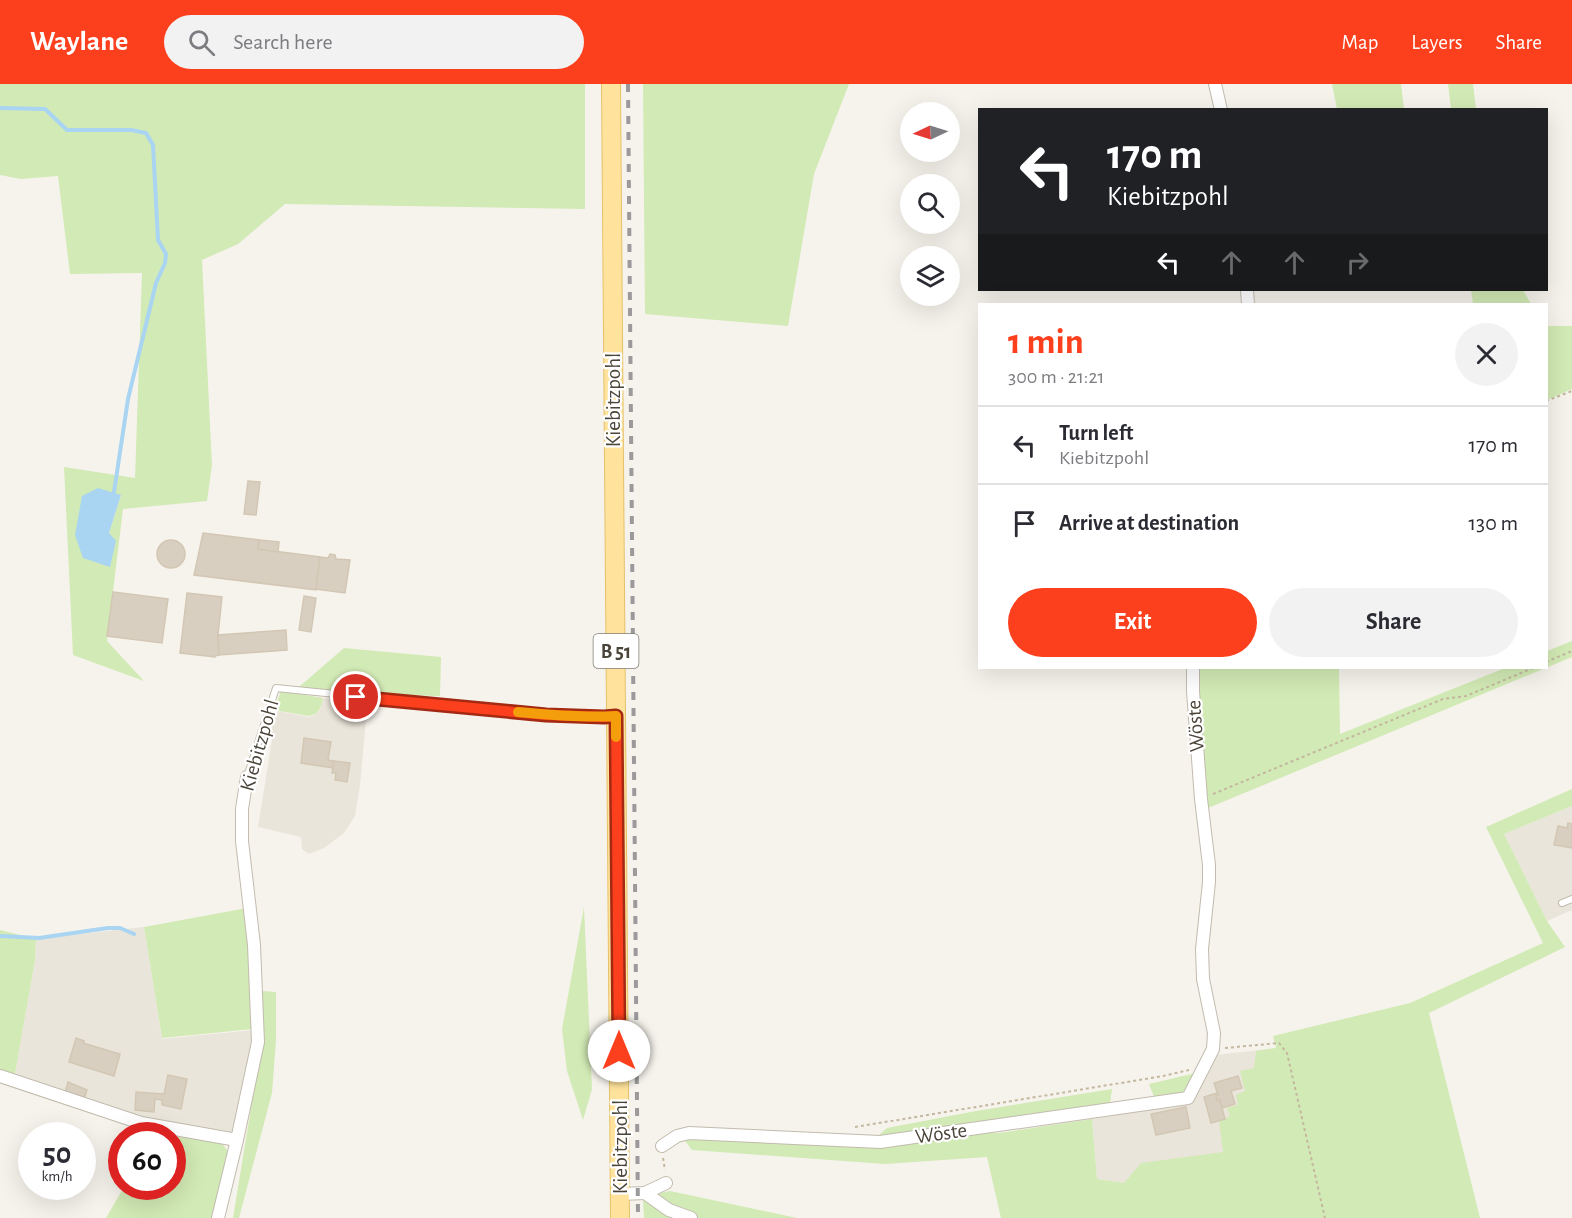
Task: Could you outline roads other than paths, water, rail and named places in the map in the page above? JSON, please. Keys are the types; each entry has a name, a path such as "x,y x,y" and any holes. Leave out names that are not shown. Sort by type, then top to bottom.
{"main road":[{"name":"Kiebitzpohl","path":"611,84 617,1195 620,1218"}],"street":[{"path":"1215,84 1221,108"},
{"name":"Wöste","path":"662,1146 677,1136 689,1133 880,1142 1188,1098 1213,1049 1214,1033 1203,979 1202,949 1209,865 1192,691 1193,669"},
{"name":"Kiebitzpohl","path":"218,1218 258,1042 254,945 242,841 242,809 247,777"},
{"path":"0,1076 141,1123 237,1140"},
{"path":"617,1195 645,1192 666,1183"},
{"path":"645,1192 669,1210 691,1218"}],"lane":[{"name":"Kiebitzpohl","path":"247,777 276,688 546,715 616,716"},
{"path":"1562,903 1572,899"}],"water":[{"path":"98,488 121,495 109,533 116,541 110,567 83,558 75,535 82,496"}],"waterway":[{"path":"0,108 45,109 67,130 131,130 146,133 153,145 158,240 166,254 165,263 156,283 128,399 114,492"},
{"path":"0,936 39,938 108,928 120,928 134,934"}],"railway":[{"path":"628,84 638,1218"}]}
